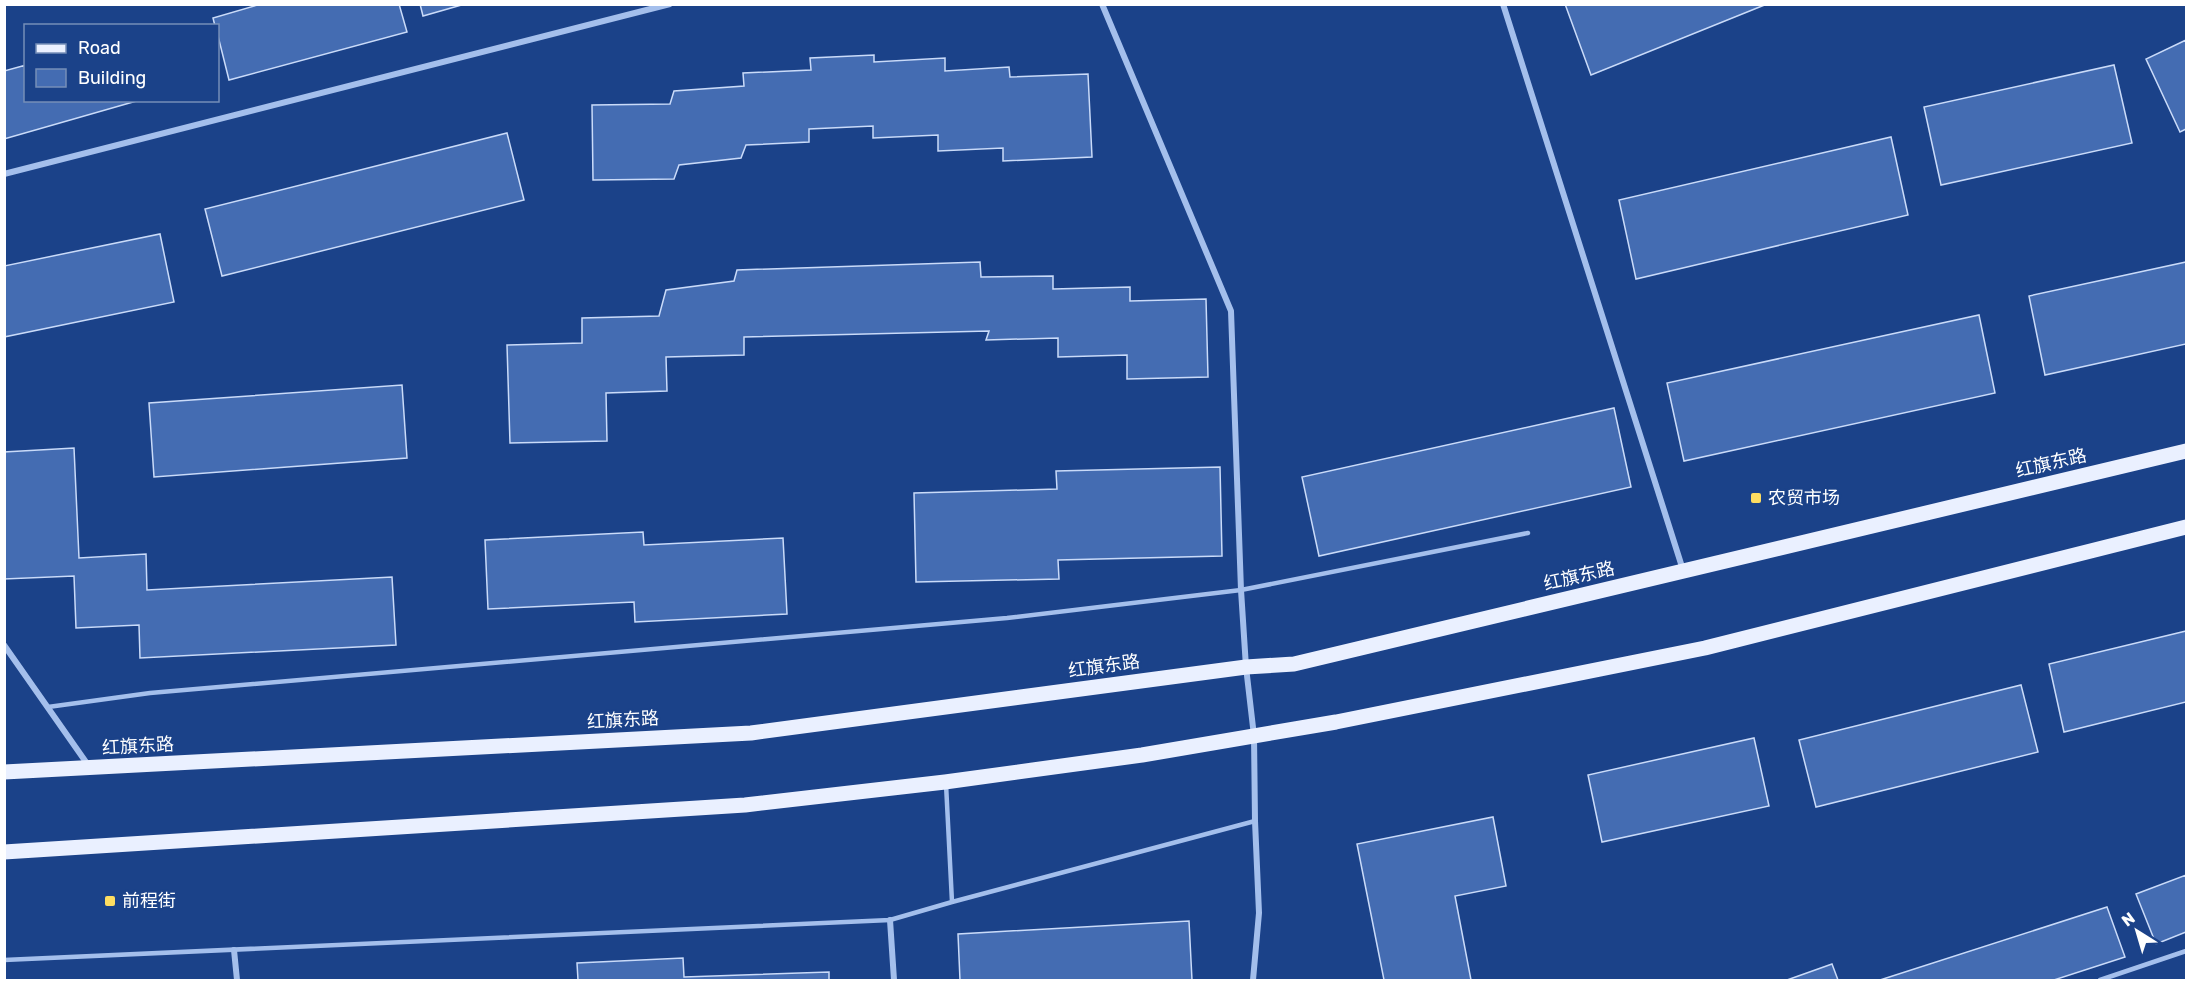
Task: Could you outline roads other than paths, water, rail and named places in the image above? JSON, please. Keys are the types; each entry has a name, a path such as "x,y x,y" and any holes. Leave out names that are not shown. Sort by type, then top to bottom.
{"main road":[{"name":"红旗东路","path":"4,772 751,733 1246,667 1294,664 2187,451"},
{"path":"4,852 745,805 945,782 1142,755 1336,722 1705,648 2187,527"}],"street":[{"path":"4,174 670,4"},
{"path":"1102,4 1231,311 1241,590 1246,667 1254,736 1259,913 1252,981"},
{"path":"1503,4 1683,571"},
{"path":"4,645 90,768"},
{"path":"890,920 894,981"},
{"path":"234,950 237,981"}],"lane":[{"path":"48,707 150,693 1007,618 1241,590 1528,533"},
{"path":"945,782 952,902"},
{"path":"4,960 890,920 1255,821"},
{"path":"2100,981 2187,951"}],"place":[{"name":"农贸市场","path":"1756,498"},
{"name":"前程街","path":"110,901"}]}
